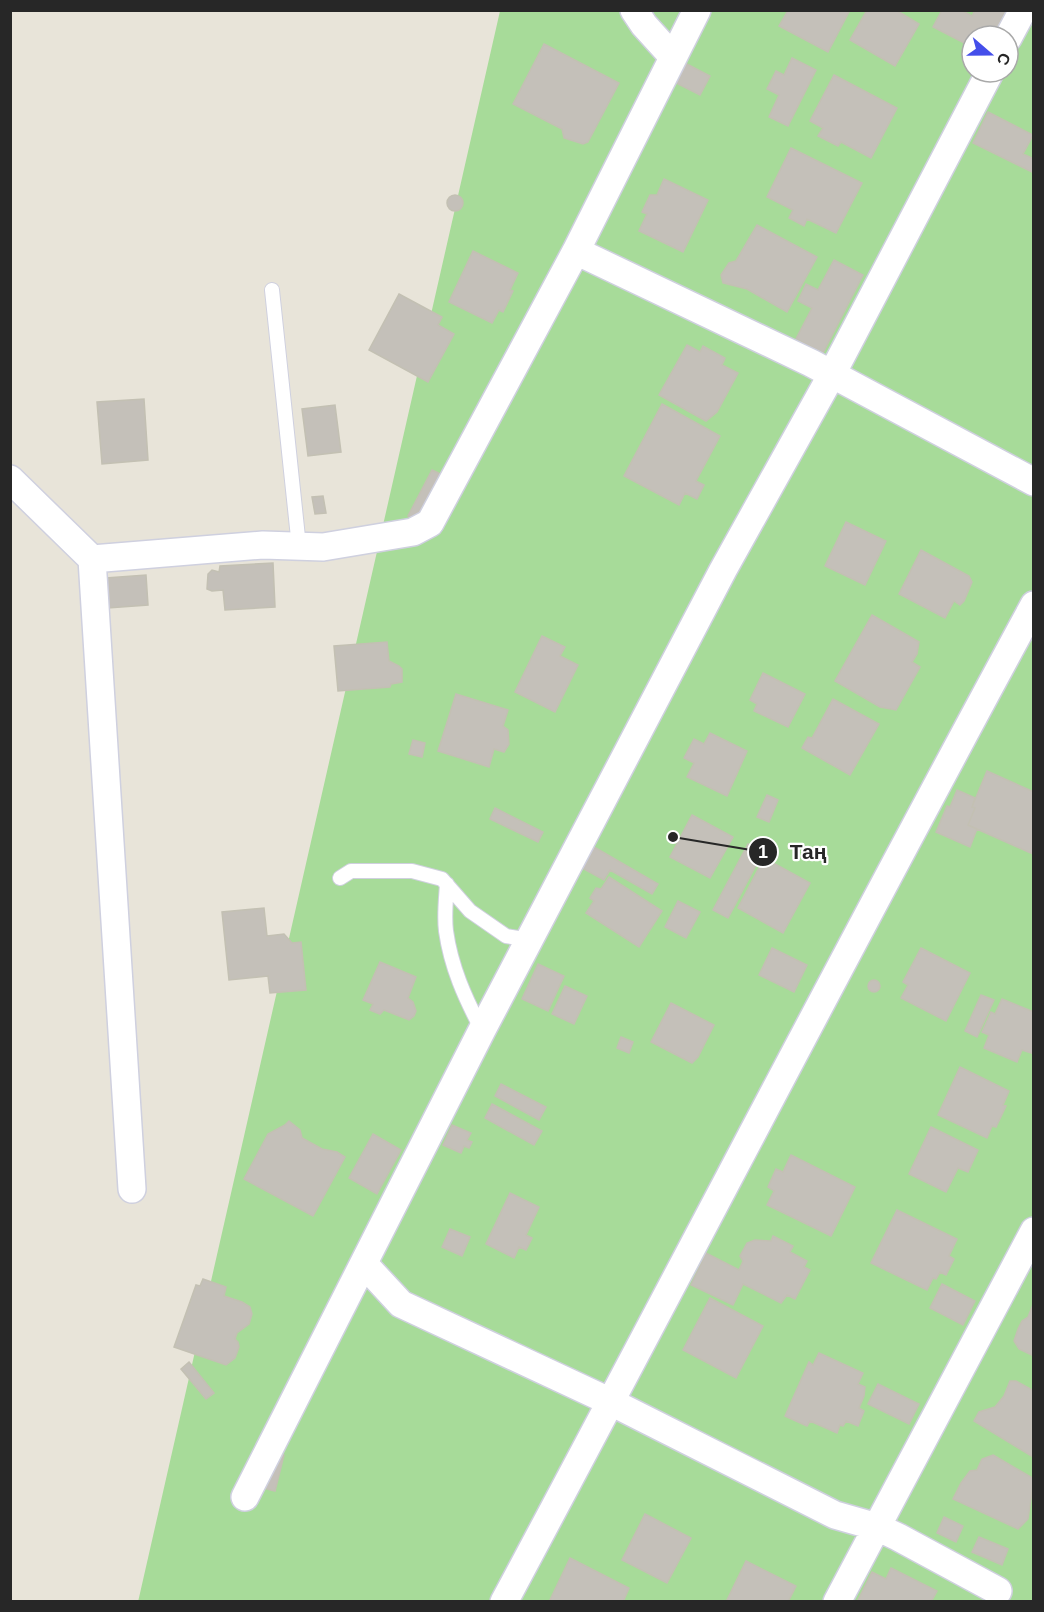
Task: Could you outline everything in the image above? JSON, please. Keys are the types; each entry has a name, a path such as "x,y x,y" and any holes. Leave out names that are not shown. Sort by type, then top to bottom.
{"street":[{"path":"634,10 644,25 673,57"},
{"path":"92,559 263,545 323,547 413,532 430,524 576,251 697,10"},
{"path":"1016,24 1023,10"},
{"path":"245,1497 482,1030 723,570 831,375 984,84"},
{"path":"576,251 811,363 1034,482"},
{"path":"10,479 92,559 132,1189"},
{"path":"504,1602 919,816 1034,605"},
{"path":"837,1602 1034,1231"},
{"path":"364,1264 400,1304 611,1402 836,1515 877,1527 998,1591"}],"lane":[{"path":"272,290 299,547"},
{"path":"340,878 351,871 412,871 442,879 470,911 506,936 530,939"},
{"path":"447,884 446,929 454,968 465,997 482,1030"}],"green space":[{"path":"500,11 1033,11 1033,1601 138,1602"}],"building":[{"path":"785,10 850,10 828,52 779,26 787,12"},
{"path":"867,10 896,10 919,24 895,66 850,40"},
{"path":"942,10 961,10 972,16 975,10 1006,10 999,24 960,24 960,41 933,27"},
{"path":"544,44 619,83 588,142 583,144 564,138 562,129 513,104"},
{"path":"792,58 816,70 788,126 769,117 779,95 767,89 776,71 784,75"},
{"path":"681,61 710,76 700,95 672,81"},
{"path":"834,75 897,108 871,158 841,142 838,146 818,136 823,128 810,121"},
{"path":"988,112 1033,135 1023,154 1034,159 1034,173 973,143"},
{"path":"791,148 862,183 836,233 807,219 804,226 789,218 793,210 767,197"},
{"path":"664,179 708,200 683,252 639,231 647,214 642,212 650,195 657,195"},
{"path":"455,195 461,197 463,203 461,209 455,211 449,209 447,203 449,197"},
{"path":"757,225 817,257 787,312 747,289 723,283 721,275 729,263 736,261"},
{"path":"473,251 518,273 503,312 499,310 492,323 449,302"},
{"path":"834,260 863,275 823,353 796,339 812,308 798,301 806,284 818,290"},
{"path":"399,294 442,317 438,325 454,334 428,382 369,350"},
{"path":"687,345 700,352 703,346 725,358 722,365 738,373 717,412 706,421 659,395"},
{"path":"144,399 148,460 102,464 97,402"},
{"path":"662,404 720,436 696,481 704,485 697,499 685,493 679,505 624,476"},
{"path":"335,405 341,452 308,456 302,409"},
{"path":"432,470 443,475 419,522 408,516"},
{"path":"323,496 326,513 315,514 312,497"},
{"path":"846,522 886,541 865,585 825,566"},
{"path":"921,550 969,576 972,582 964,601 960,605 954,601 945,618 899,594"},
{"path":"273,563 275,607 225,610 223,590 207,589 208,574 212,570 219,572 220,566"},
{"path":"146,575 148,605 108,608 106,578"},
{"path":"872,615 919,642 917,654 912,662 920,667 896,710 880,707 835,681"},
{"path":"542,636 565,647 560,656 578,665 555,712 515,692"},
{"path":"387,642 389,661 402,669 402,682 391,684 390,687 338,691 334,646"},
{"path":"763,673 805,694 788,727 754,711 757,704 750,700"},
{"path":"456,694 508,710 503,726 508,730 509,744 504,752 494,749 489,767 438,751"},
{"path":"833,699 879,724 850,775 802,748 808,737 812,738"},
{"path":"710,733 747,751 727,796 687,777 694,763 684,758 694,739 704,744"},
{"path":"413,740 425,743 422,757 409,754"},
{"path":"987,771 1034,792 1033,854 968,825 975,808 972,807"},
{"path":"957,790 975,798 972,807 975,808 968,825 977,829 970,847 936,832"},
{"path":"767,795 778,800 769,822 757,817"},
{"path":"495,808 543,832 538,842 490,819"},
{"path":"692,815 733,837 710,878 670,857"},
{"path":"748,844 763,852 728,918 713,910"},
{"path":"594,847 658,884 652,894 610,870 604,880 582,868"},
{"path":"764,858 810,883 783,933 738,908"},
{"path":"609,877 662,911 639,947 586,913 594,901 590,898 596,888 601,889"},
{"path":"678,901 700,912 686,938 665,927"},
{"path":"264,908 267,936 284,934 292,943 301,942 306,990 270,993 268,976 229,980 222,912"},
{"path":"772,948 807,965 794,992 759,975"},
{"path":"921,948 970,973 946,1021 901,998 908,985 903,982"},
{"path":"380,962 416,977 408,998 413,1002 416,1011 409,1020 384,1010 380,1014 370,1010 373,1004 363,1000"},
{"path":"538,964 564,976 548,1011 522,999"},
{"path":"876,980 879,981 879,991 872,992 869,991 868,984 869,981"},
{"path":"565,986 587,996 574,1024 552,1014"},
{"path":"981,995 994,1000 977,1037 965,1031"},
{"path":"1002,999 1034,1012 1034,1054 1022,1050 1017,1062 984,1048 989,1035 982,1032 991,1012 995,1014"},
{"path":"671,1003 714,1025 698,1057 692,1063 651,1042"},
{"path":"621,1037 633,1042 629,1053 617,1048"},
{"path":"960,1067 1009,1091 1003,1105 1006,1106 996,1127 992,1126 987,1138 938,1115"},
{"path":"501,1084 546,1107 539,1120 495,1096"},
{"path":"492,1104 542,1131 534,1145 485,1118"},
{"path":"289,1121 300,1130 302,1138 322,1149 337,1152 345,1157 313,1216 244,1179 268,1134"},
{"path":"452,1125 471,1133 467,1140 472,1142 469,1148 464,1146 461,1153 443,1145"},
{"path":"931,1127 978,1150 968,1172 958,1168 946,1192 909,1174"},
{"path":"373,1134 401,1150 377,1194 349,1178"},
{"path":"791,1155 855,1187 831,1236 767,1205 774,1191 768,1187 776,1169 783,1172"},
{"path":"510,1193 539,1207 526,1235 532,1238 526,1250 519,1247 514,1258 486,1244"},
{"path":"897,1210 957,1239 949,1256 954,1259 946,1275 940,1272 936,1279 933,1278 927,1290 871,1263"},
{"path":"450,1229 470,1237 462,1256 442,1247"},
{"path":"773,1236 793,1246 790,1252 807,1261 804,1267 810,1270 795,1299 787,1295 781,1303 743,1284 733,1305 691,1285 706,1253 739,1270 743,1261 740,1256 747,1243 755,1240 771,1241"},
{"path":"203,1279 226,1287 224,1296 250,1307 252,1314 249,1324 237,1333 235,1339 239,1347 235,1358 226,1365 174,1347 196,1285 200,1286"},
{"path":"942,1284 975,1301 963,1325 930,1308"},
{"path":"710,1298 763,1326 736,1378 683,1350"},
{"path":"1034,1302 1034,1356 1019,1349 1014,1341 1022,1321 1028,1317"},
{"path":"819,1353 863,1373 858,1384 865,1387 859,1408 864,1411 858,1426 846,1421 843,1426 840,1425 837,1433 810,1421 807,1426 785,1416 809,1362 813,1365"},
{"path":"189,1362 214,1393 206,1399 181,1369"},
{"path":"1010,1381 1016,1381 1034,1391 1033,1457 974,1421 979,1412 995,1407 1004,1396"},
{"path":"878,1384 919,1404 909,1424 868,1404"},
{"path":"273,1452 284,1455 275,1491 263,1488"},
{"path":"993,1455 1034,1479 1028,1519 1018,1529 953,1499 970,1471 977,1470 982,1459"},
{"path":"645,1514 691,1538 667,1583 622,1560"},
{"path":"944,1517 963,1526 956,1542 937,1533"},
{"path":"979,1537 1008,1549 1002,1565 972,1552"},
{"path":"570,1558 629,1588 623,1602 549,1602"},
{"path":"746,1561 796,1586 788,1602 726,1602"},
{"path":"891,1568 937,1591 931,1602 857,1602 872,1572 886,1579"}],"place":[{"name":"Таң","path":"673,837"}]}
